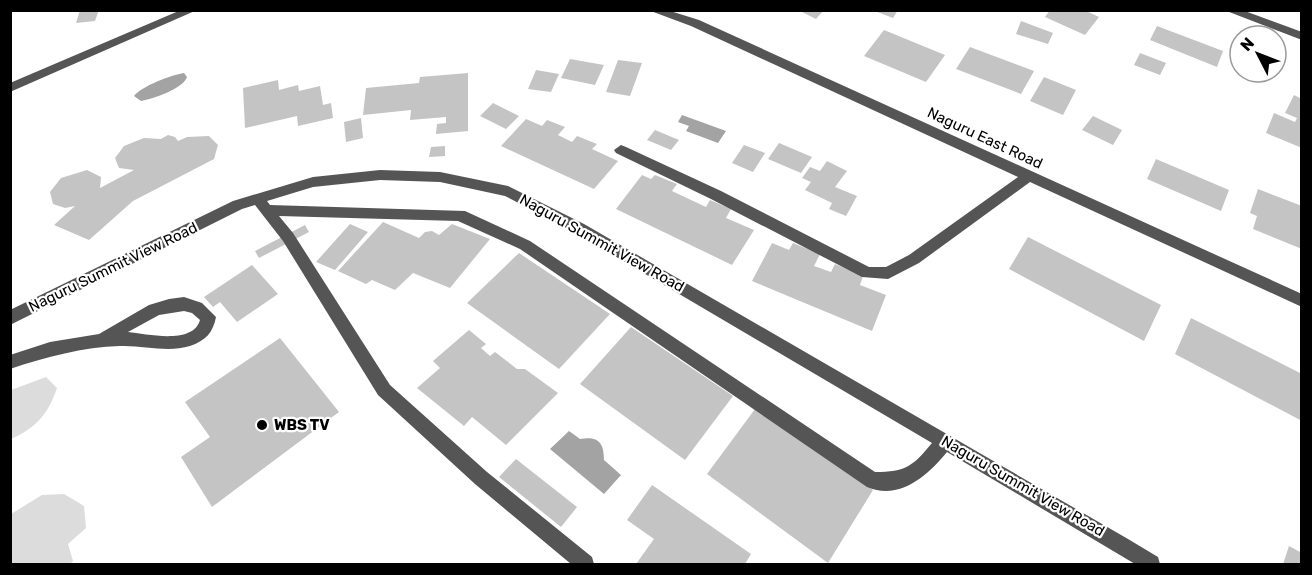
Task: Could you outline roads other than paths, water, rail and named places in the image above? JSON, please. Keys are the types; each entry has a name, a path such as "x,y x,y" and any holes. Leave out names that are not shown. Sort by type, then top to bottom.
{"street":[{"path":"10,88 192,10"},
{"name":"Naguru East Road","path":"653,10 695,23 1302,301"},
{"path":"1229,10 1302,36"},
{"path":"621,150 875,275 888,273 914,259 1029,176"},
{"name":"Naguru Summit View Road","path":"10,318 313,182 380,175 440,177 508,191 589,233 1122,544 1151,564"},
{"path":"261,204 459,215 525,245 873,481 900,481 920,471 945,441"},
{"path":"261,204 288,237 384,390 481,478 585,564"},
{"path":"10,362 52,347 101,341 119,339 180,342 197,336 207,326 208,317 201,308 187,304 172,304 142,317 101,341"}],"place":[{"name":"WBS TV","path":"262,425"}]}
